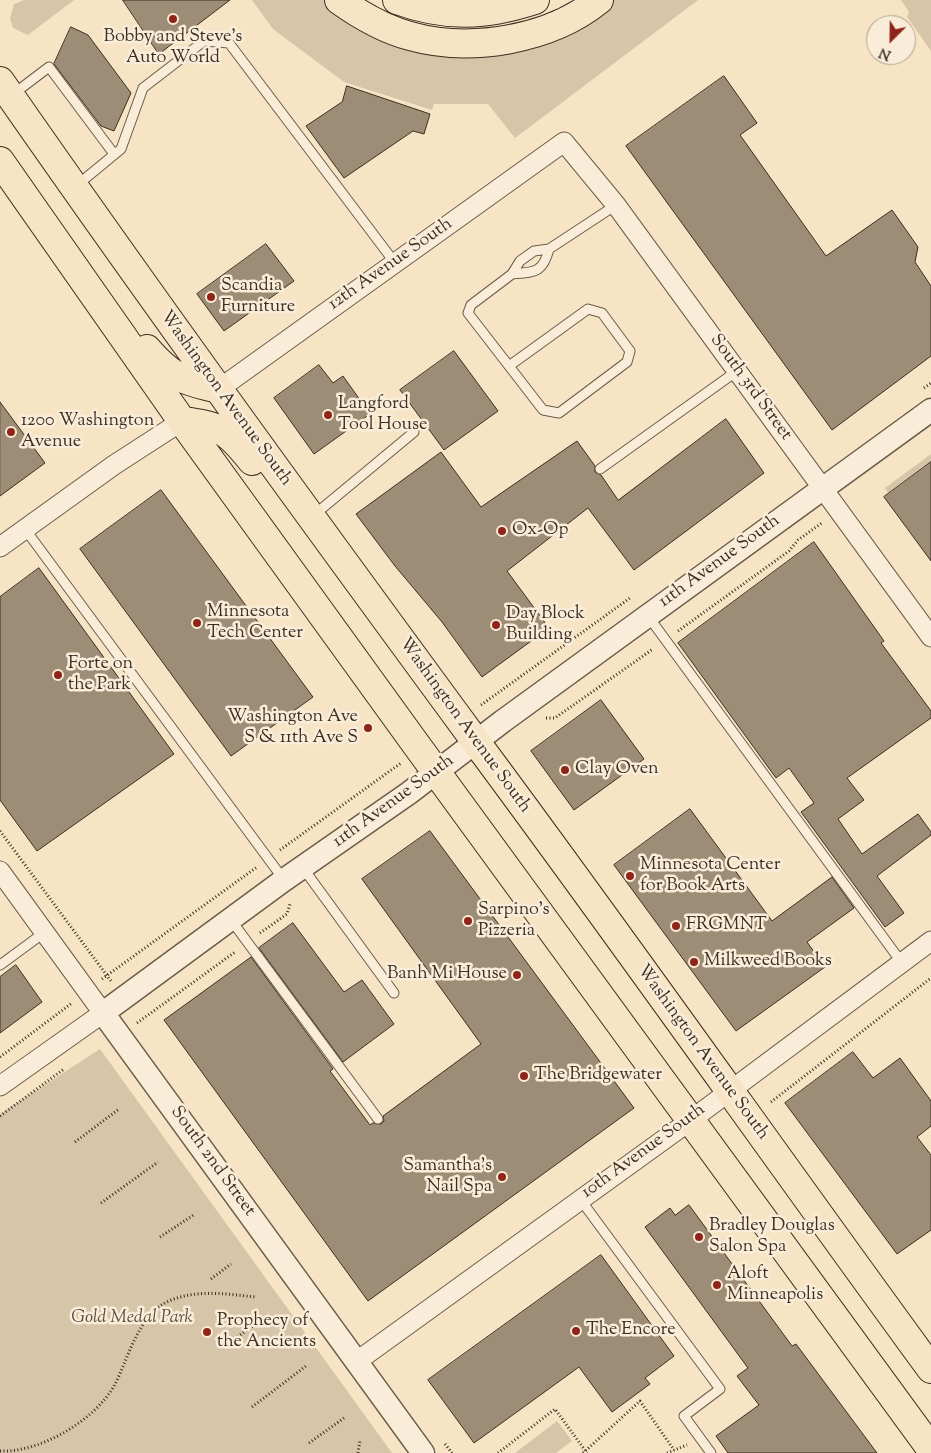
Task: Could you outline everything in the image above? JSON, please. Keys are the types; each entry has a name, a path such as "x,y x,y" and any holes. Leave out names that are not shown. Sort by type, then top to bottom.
{"main road":[{"path":"338,0 358,13 410,36 465,43 494,41 527,34 559,24 599,0"},
{"path":"397,0 422,9 450,13 506,10 535,0"},
{"name":"Washington Avenue South","path":"5,89 311,518 730,1090 931,1369"},
{"path":"0,162 182,421 931,1449"},
{"path":"75,267 164,370 182,380 219,389"},
{"path":"182,421 205,424 221,429 232,436 267,479 311,518"}],"street":[{"name":"South 3rd Street","path":"564,142 616,205 931,637"},
{"name":"12th Avenue South","path":"219,389 564,142"},
{"name":"11th Avenue South","path":"0,1086 284,880 437,772 648,615 931,410"},
{"path":"0,547 114,465 182,421"},
{"name":"South 2nd Street","path":"0,871 423,1453"},
{"name":"10th Avenue South","path":"356,1362 691,1120 931,941"}],"lane":[{"path":"74,188 121,149 144,88 204,41 229,44 395,263"},
{"path":"5,89 49,67 114,154"},
{"path":"509,366 588,309 602,313 630,351 628,362 559,413 543,410 468,313 471,305 512,274 520,261 534,251 549,249 616,205"},
{"path":"512,274 534,272 545,264 549,249"},
{"path":"600,469 737,371"},
{"path":"311,518 414,432"},
{"path":"25,529 284,880"},
{"path":"648,615 902,962"},
{"path":"303,868 394,993"},
{"path":"231,920 378,1119"},
{"path":"0,965 45,932"},
{"path":"580,1199 720,1389 684,1416 711,1453"}],"path":[{"path":"0,831 107,975 391,770"},
{"path":"138,1022 287,914 303,868"},
{"path":"771,1102 931,978"},
{"path":"0,1057 67,1007"},
{"path":"0,1116 70,1065"},
{"path":"76,1142 119,1109"},
{"path":"101,1203 158,1162"},
{"path":"160,1237 195,1214"},
{"path":"211,1278 232,1264"},
{"path":"0,1451 8,1451 52,1441 85,1420 114,1386 129,1348 147,1319 168,1301 207,1292 255,1297"},
{"path":"226,1345 268,1315"},
{"path":"252,1407 306,1366"},
{"path":"498,1453 554,1409 585,1452 640,1401 674,1450"},
{"path":"309,1443 344,1418"},
{"path":"358,1453 360,1440"}],"green space":[{"path":"24,0 74,0 28,35 13,28 10,19 14,4"},
{"path":"252,0 326,0 399,42 581,21 613,0 698,0 515,138 488,104 434,104 432,110 344,82 273,29"},
{"path":"901,0 931,0 931,51 916,30 916,15 908,15 909,12"},
{"path":"931,454 931,461 888,493 885,488"},
{"name":"Gold Medal Park","path":"100,1049 392,1453 0,1453 0,1114"},
{"path":"557,1421 572,1441 556,1453 515,1453"}],"building":[{"name":"Bobby and Steve's Auto World","path":"123,0 230,0 159,54"},
{"path":"71,27 88,35 131,93 114,131 101,126 54,64"},
{"path":"724,76 757,123 740,135 826,256 892,210 918,247 915,262 931,286 931,356 832,430 626,146"},
{"path":"347,86 430,114 424,134 413,131 344,178 306,126 342,102"},
{"path":"266,244 294,281 224,331 197,294"},
{"path":"454,351 498,411 444,450 400,390"},
{"name":"Langford Tool House","path":"319,365 333,383 343,376 370,414 314,454 274,398"},
{"name":"1200 Washington Avenue","path":"0,402 45,463 0,496"},
{"name":"Ox-Op","path":"726,419 764,473 634,570 588,508 507,571 549,628 482,677 442,622 395,566 356,514 441,452 481,507 577,441 595,466 595,472 601,475 618,500"},
{"path":"931,462 931,561 884,497"},
{"name":"Minnesota Tech Center","path":"161,490 313,697 231,756 80,549"},
{"path":"814,542 884,641 881,643 931,711 931,718 847,778 864,800 838,819 862,854 918,814 931,832 931,835 877,876 904,913 885,927 801,812 814,803 789,768 776,778 678,643"},
{"name":"Forte on the Park","path":"39,568 174,754 37,851 0,800 0,597"},
{"path":"601,700 644,759 574,810 531,751"},
{"path":"690,809 772,921 832,877 854,908 807,942 825,967 736,1031 614,865"},
{"name":"The Bridgewater","path":"430,831 634,1108 368,1301 164,1020 251,957 333,1069 330,1071 370,1125 373,1123 381,1124 384,1121 383,1116 481,1044 362,879"},
{"path":"293,923 344,992 362,980 394,1024 343,1062 259,948"},
{"path":"16,965 42,1002 0,1033 0,977"},
{"path":"853,1052 873,1078 900,1058 931,1101 931,1126 917,1137 931,1155 931,1230 897,1254 785,1103"},
{"name":"Aloft Minneapolis","path":"689,1205 792,1346 796,1344 877,1453 728,1453 716,1436 759,1405 737,1376 748,1368 645,1227 670,1208 675,1215"},
{"name":"The Encore","path":"601,1255 674,1356 645,1378 650,1384 612,1412 579,1367 474,1443 428,1380"}],"place":[{"name":"Bobby and Steve's Auto World","path":"173,19"},
{"name":"Scandia Furniture","path":"211,297"},
{"name":"Langford Tool House","path":"328,415"},
{"name":"1200 Washington Avenue","path":"11,432"},
{"name":"Ox-Op","path":"502,531"},
{"name":"Minnesota Tech Center","path":"197,623"},
{"name":"Day Block Building","path":"496,625"},
{"name":"Forte on the Park","path":"58,675"},
{"name":"Washington Ave S & 11th Ave S","path":"368,728"},
{"name":"Clay Oven","path":"565,770"},
{"name":"Minnesota Center for Book Arts","path":"630,876"},
{"name":"Sarpino's Pizzeria","path":"468,921"},
{"name":"FRGMNT","path":"676,926"},
{"name":"Milkweed Books","path":"694,962"},
{"name":"Banh Mi House","path":"517,975"},
{"name":"The Bridgewater","path":"524,1076"},
{"name":"Samantha’s Nail Spa","path":"502,1177"},
{"name":"Bradley Douglas Salon Spa","path":"699,1237"},
{"name":"Aloft Minneapolis","path":"717,1285"},
{"name":"The Encore","path":"576,1331"},
{"name":"Prophecy of the Ancients","path":"207,1332"}]}
